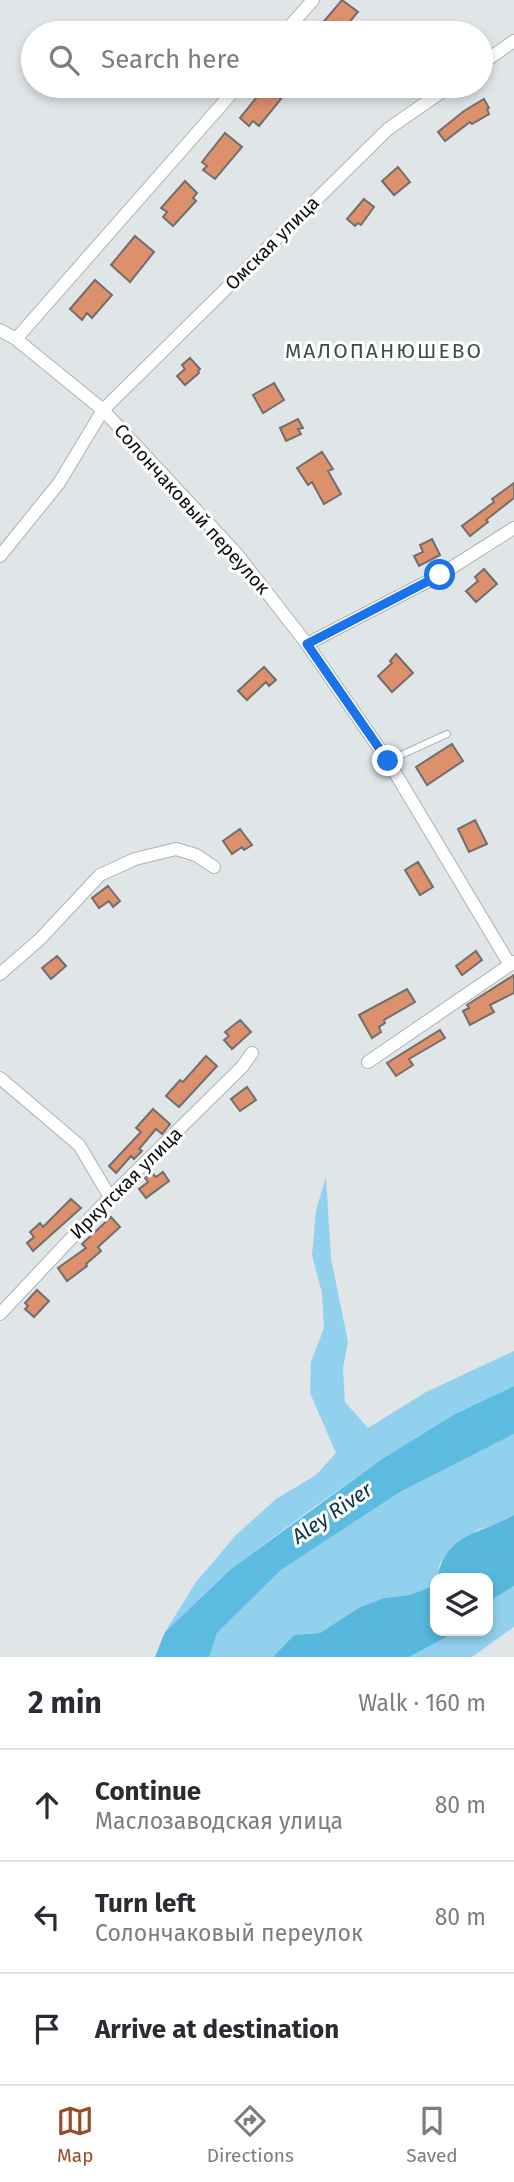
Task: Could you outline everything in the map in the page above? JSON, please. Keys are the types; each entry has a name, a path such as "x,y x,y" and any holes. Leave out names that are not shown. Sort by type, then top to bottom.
{"street":[{"path":"295,21 313,0"},
{"path":"493,56 514,41"},
{"path":"16,339 227,98"},
{"name":"Омская улица","path":"0,556 59,484 103,410 388,129 433,98"},
{"name":"Солончаковый переулок","path":"0,330 16,339 103,410 236,553 307,644 388,761 512,963"},
{"path":"307,644 440,575 514,528"},
{"path":"0,974 40,939 100,876 135,859 176,849 196,855 214,867"},
{"path":"368,1062 512,963"},
{"name":"Иркутская улица","path":"0,1314 110,1197 242,1067 252,1053"},
{"path":"0,1078 79,1145 110,1197"}],"lane":[{"path":"388,761 447,734"}],"shaded area":[{"path":"326,1177 331,1258 348,1342 343,1368 345,1402 368,1428 426,1392 514,1351 514,1386 455,1414 382,1459 231,1569 165,1632 196,1582 236,1535 276,1499 316,1475 336,1453 310,1393 311,1362 324,1328 322,1293 312,1255 316,1210"},
{"path":"514,1434 514,1515 477,1530 440,1563 438,1573 430,1573 430,1588 409,1595 384,1598 360,1607 320,1633 294,1635 273,1657 209,1657 217,1633 281,1570 400,1492"},
{"path":"514,1515 514,1586 493,1599 493,1573 439,1573 448,1552 457,1543"},
{"path":"514,1586 514,1627 472,1657 409,1657 449,1636 493,1636 493,1599"},
{"path":"430,1587 430,1636 449,1636 409,1657 273,1657 294,1635 320,1633 360,1607 384,1598 409,1595"}],"water":[{"name":"Aley River","path":"514,1386 514,1434 400,1492 281,1570 217,1633 209,1657 155,1657 165,1632 231,1569 382,1459 455,1414"}],"building":[{"path":"342,0 358,12 350,21 324,21"},
{"path":"256,98 281,99 259,126 253,121 249,126 240,118"},
{"path":"484,99 489,114 472,124 470,122 445,141 438,132"},
{"path":"225,133 242,147 215,179 203,170 207,166 202,162"},
{"path":"398,167 410,182 394,195 382,181"},
{"path":"185,181 197,193 193,198 196,201 173,226 163,217 167,212 161,208"},
{"path":"364,199 374,207 361,225 358,223 355,226 347,219"},
{"path":"135,236 154,252 130,282 111,265"},
{"path":"95,280 112,295 92,318 87,313 82,320 70,309"},
{"path":"190,358 200,369 185,385 177,376 185,369 182,365"},
{"path":"274,383 284,400 263,413 253,395"},
{"path":"298,419 303,428 298,429 301,434 286,441 280,428"},
{"path":"322,452 333,469 328,471 341,494 324,504 312,482 308,485 297,468"},
{"path":"514,483 514,498 470,536 462,526"},
{"path":"432,539 440,555 419,566 414,556 423,552 420,545"},
{"path":"484,569 497,584 476,602 466,591 478,581 475,577"},
{"path":"396,654 413,673 392,692 378,676 392,663 390,661"},
{"path":"264,667 276,680 269,686 266,682 247,700 238,691"},
{"path":"452,744 463,761 427,785 416,767"},
{"path":"475,820 487,844 469,852 458,829"},
{"path":"240,829 252,845 244,850 242,847 232,854 223,841"},
{"path":"418,862 433,887 420,895 405,870"},
{"path":"108,886 120,901 113,907 109,901 99,908 92,898"},
{"path":"476,951 482,960 462,975 456,966"},
{"path":"57,956 66,966 51,979 42,968"},
{"path":"514,975 514,993 490,1005 494,1012 470,1025 463,1011 469,1008 467,1005"},
{"path":"407,989 415,1002 384,1020 385,1023 379,1027 381,1032 372,1038 359,1015"},
{"path":"240,1020 251,1032 232,1049 224,1040 229,1036 225,1032"},
{"path":"440,1030 445,1038 409,1059 413,1065 396,1076 387,1063"},
{"path":"206,1056 217,1066 179,1107 166,1096 180,1080 183,1082"},
{"path":"247,1087 256,1100 240,1111 231,1099"},
{"path":"153,1109 170,1124 162,1134 156,1129 139,1149 142,1151 134,1159 131,1156 116,1173 109,1166 141,1132 136,1128"},
{"path":"163,1172 169,1181 146,1198 139,1189 148,1182 145,1178 152,1173 156,1177"},
{"path":"71,1199 81,1208 33,1251 27,1243 34,1237 30,1232 40,1223 43,1227"},
{"path":"111,1217 120,1227 98,1247 101,1251 87,1266 67,1281 58,1268 86,1248 82,1244"},
{"path":"37,1290 49,1301 34,1317 25,1309 28,1306 25,1303"}],"district":[{"name":"МАЛОПАНЮШЕВО","path":"384,351"}],"route":[{"path":"388,761 307,644 440,575"}]}
